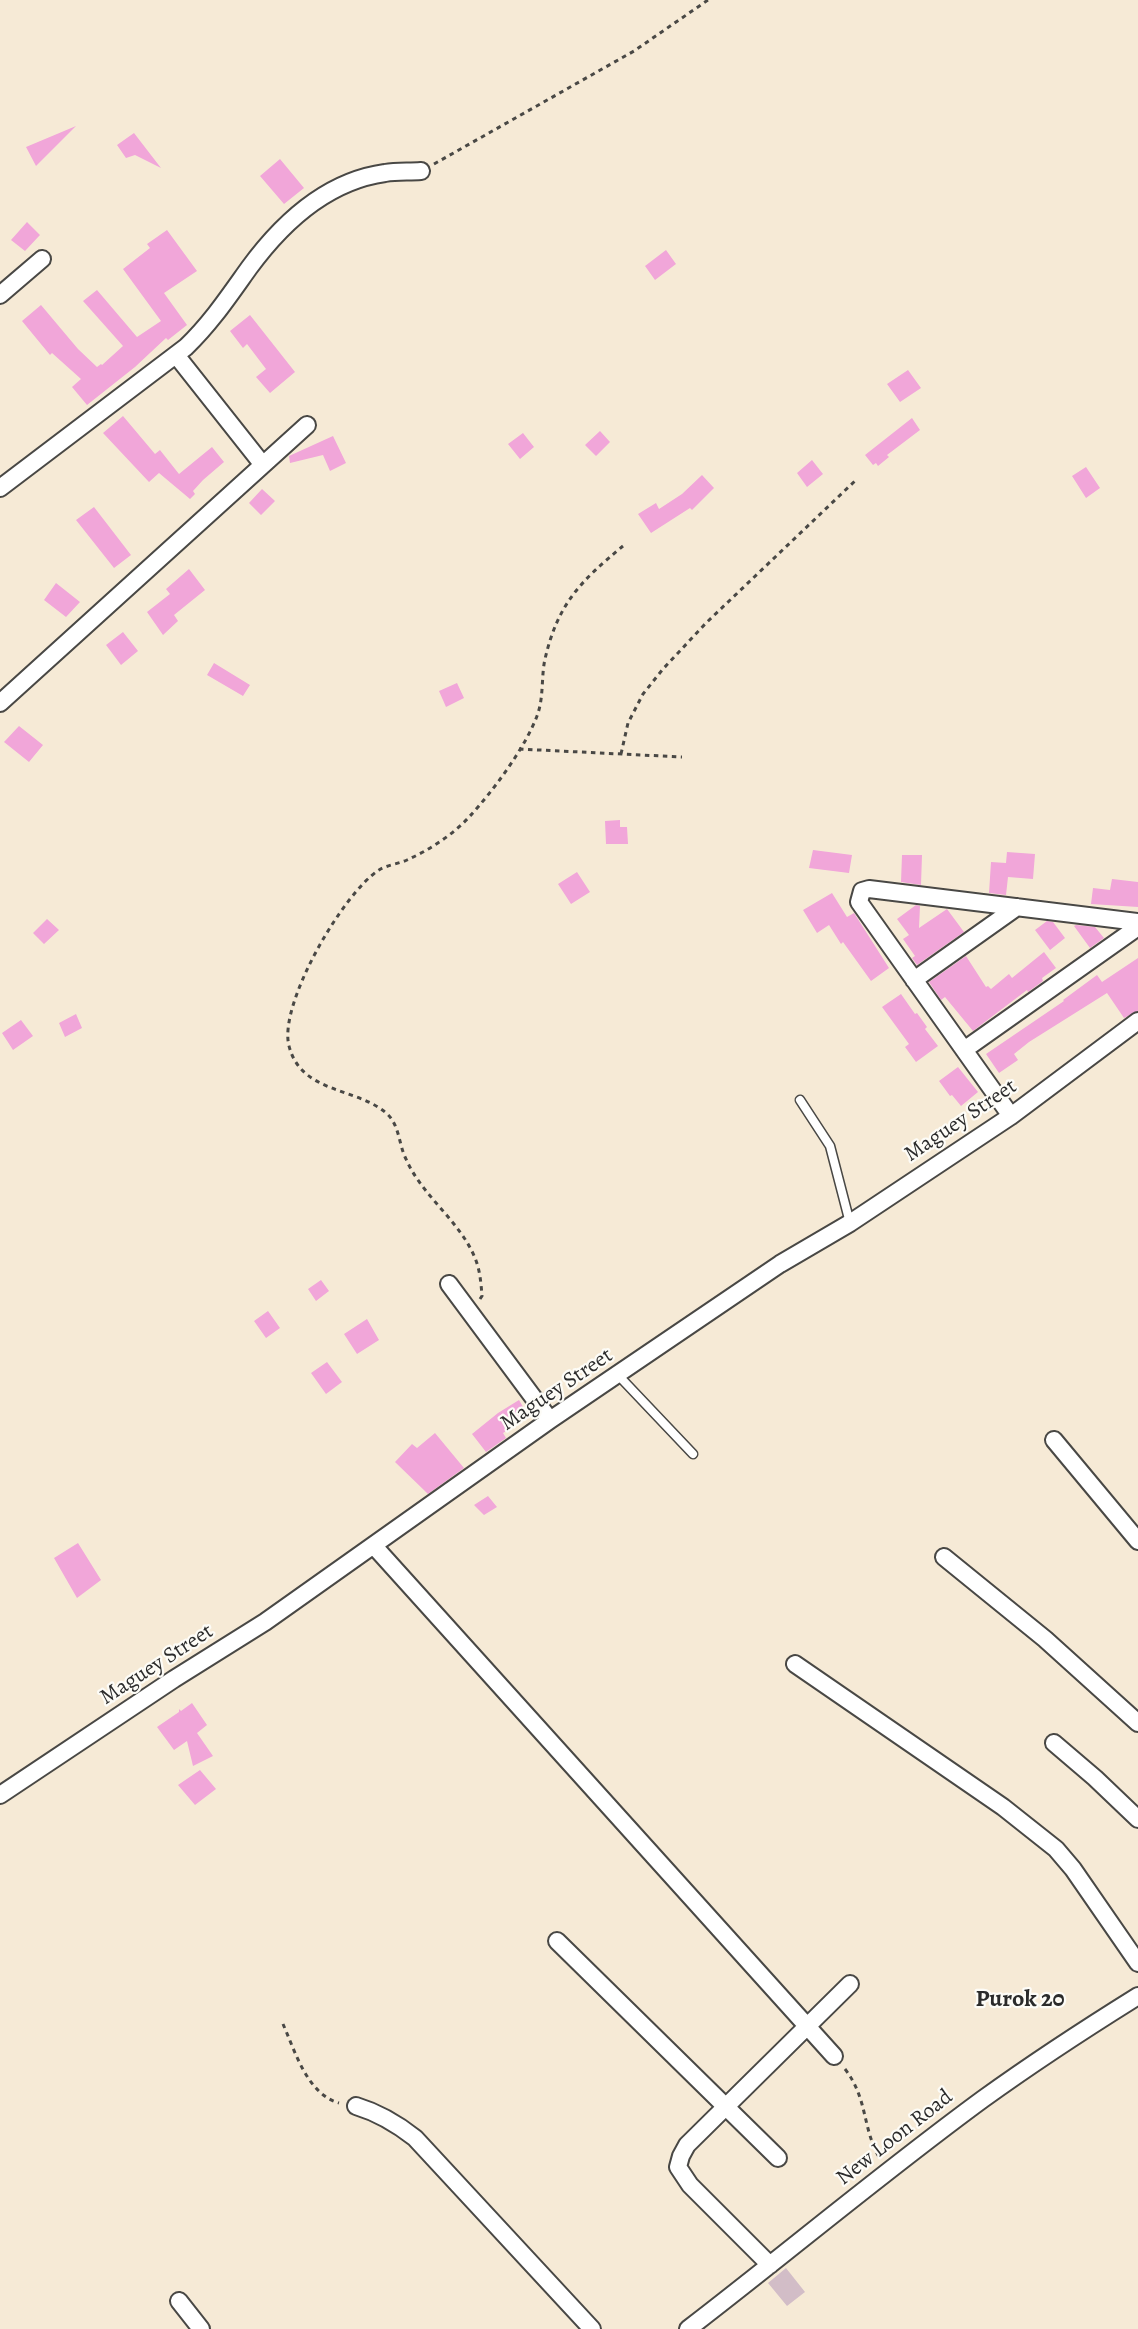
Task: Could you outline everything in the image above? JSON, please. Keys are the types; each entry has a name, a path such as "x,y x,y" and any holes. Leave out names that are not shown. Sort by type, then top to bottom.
{"street":[{"path":"0,488 176,355 207,327 279,231 314,201 339,187 364,178 384,173 421,171"},
{"path":"0,295 42,260"},
{"path":"176,355 263,465"},
{"path":"0,703 307,425"},
{"path":"1011,1116 859,902 860,895 865,889 1138,922"},
{"path":"914,980 1017,907"},
{"path":"964,1050 1138,927"},
{"name":"Maguey Street","path":"0,1795 174,1679 265,1622 550,1420 780,1264 850,1223 1011,1116 1138,1021"},
{"path":"449,1284 550,1420"},
{"path":"1054,1440 1138,1541"},
{"path":"374,1546 834,2056"},
{"path":"944,1557 1045,1639 1138,1723"},
{"path":"795,1664 1003,1808 1041,1837 1073,1869 1138,1962"},
{"path":"1054,1743 1138,1819"},
{"path":"557,1941 778,2158"},
{"path":"770,2265 690,2186 678,2167 681,2156 687,2145 850,1984"},
{"name":"New Loon Road","path":"688,2329 888,2171 1040,2059 1138,1996"},
{"path":"356,2106 396,2122 415,2138 592,2329"},
{"path":"179,2301 201,2329"}],"lane":[{"path":"800,1100 830,1146 850,1223"},
{"path":"618,1375 693,1454"}],"path":[{"path":"421,171 634,51 708,0"},
{"path":"621,754 628,723 643,694 663,669 706,623 857,479"},
{"path":"468,1311 482,1296 474,1257 417,1180 405,1157 400,1134 387,1113 372,1103 323,1086 306,1074 296,1061 289,1046 288,1028 296,995 314,954 347,903 380,870 406,861 442,840 468,819 495,786 530,733 538,713 545,658 560,615 579,585 623,546"},
{"path":"519,748 682,757"},
{"path":"283,2024 300,2062 323,2096 333,2102 356,2106"},
{"path":"834,2056 857,2086 864,2105 871,2139 888,2171"}],"shaded area":[{"path":"786,2268 805,2292 787,2306 768,2283"}],"building":[{"path":"76,126 36,166 26,147"},
{"path":"134,133 161,168 135,155 126,158 117,145"},
{"path":"280,159 304,188 284,204 260,176"},
{"path":"27,222 40,235 25,251 11,240"},
{"path":"167,230 197,271 164,293 187,325 168,340 166,338 135,367 87,405 72,387 81,379 52,353 50,355 22,321 41,305 78,349 97,367 102,365 123,346 83,301 97,290 137,337 161,321 123,269 150,248 147,244"},
{"path":"666,250 676,264 655,280 645,266"},
{"path":"250,315 295,372 270,393 256,377 266,369 247,344 243,348 230,331"},
{"path":"908,370 921,388 900,402 887,384"},
{"path":"123,416 155,454 160,450 179,474 212,447 224,462 203,480 193,491 195,494 190,499 159,473 149,482 103,433"},
{"path":"912,418 920,430 887,455 889,457 878,466 876,463 873,465 865,455"},
{"path":"600,431 610,442 596,456 585,445"},
{"path":"523,433 534,447 520,459 508,444"},
{"path":"333,436 346,463 330,471 323,455 290,463 289,456"},
{"path":"812,460 823,474 807,487 797,473"},
{"path":"1086,467 1100,488 1086,498 1072,476"},
{"path":"702,475 714,488 692,510 690,508 651,533 638,514 656,503 659,509 682,494"},
{"path":"262,489 275,501 261,515 249,503"},
{"path":"94,507 131,555 114,568 76,520"},
{"path":"189,569 205,590 174,615 178,621 163,635 147,612 170,594 166,589"},
{"path":"56,583 80,602 66,617 44,600"},
{"path":"123,632 138,651 121,665 106,645"},
{"path":"214,663 250,685 243,696 207,675"},
{"path":"457,683 464,698 446,707 439,691"},
{"path":"19,726 43,745 29,762 4,742"},
{"path":"620,820 620,827 627,827 628,844 606,844 605,821"},
{"path":"813,850 852,855 849,873 809,868"},
{"path":"1007,852 1035,854 1033,879 1008,877 1006,895 989,893 991,862 1006,863"},
{"path":"902,855 922,855 921,885 901,882"},
{"path":"577,872 590,892 571,904 558,884"},
{"path":"1112,879 1138,882 1138,907 1091,904 1093,888 1110,890"},
{"path":"832,893 847,917 854,913 889,968 871,981 843,942 841,944 829,925 817,933 803,910"},
{"path":"916,905 920,906 919,928 947,909 964,932 917,965 912,958 915,956 903,939 909,935 897,919"},
{"path":"47,919 59,930 44,944 33,933"},
{"path":"1047,921 1053,922 1065,938 1050,950 1035,930"},
{"path":"1074,926 1095,927 1104,938 1090,948"},
{"path":"1044,952 1056,968 1042,978 1043,981 1028,992 1027,990 973,1031 945,997 941,1000 929,982 966,956 986,987 991,989 1009,974 1012,978"},
{"path":"1138,958 1138,1011 1124,1018 1107,993 1029,1042 1014,1054 1018,1060 999,1073 986,1054 1064,1001 1097,975 1102,982"},
{"path":"901,994 927,1027 925,1029 938,1046 916,1062 905,1047 909,1044 882,1007"},
{"path":"76,1014 82,1028 65,1037 59,1023"},
{"path":"21,1020 33,1036 13,1050 2,1033"},
{"path":"958,1067 978,1092 961,1106 939,1081"},
{"path":"321,1280 329,1291 316,1301 308,1289"},
{"path":"268,1311 280,1328 266,1338 254,1321"},
{"path":"367,1319 379,1340 357,1354 344,1334"},
{"path":"327,1362 342,1382 326,1394 311,1373"},
{"path":"519,1400 529,1417 503,1433 506,1438 486,1452 472,1434"},
{"path":"435,1433 464,1468 428,1494 395,1462 412,1444 417,1448"},
{"path":"488,1496 497,1507 484,1515 474,1505"},
{"path":"78,1543 101,1580 77,1598 54,1558"},
{"path":"192,1703 207,1725 197,1733 213,1756 193,1766 187,1741 174,1750 157,1727 179,1712 179,1709 181,1711"},
{"path":"200,1770 216,1789 195,1805 178,1785"}],"district":[{"name":"Purok 20","path":"1020,2000"}]}
